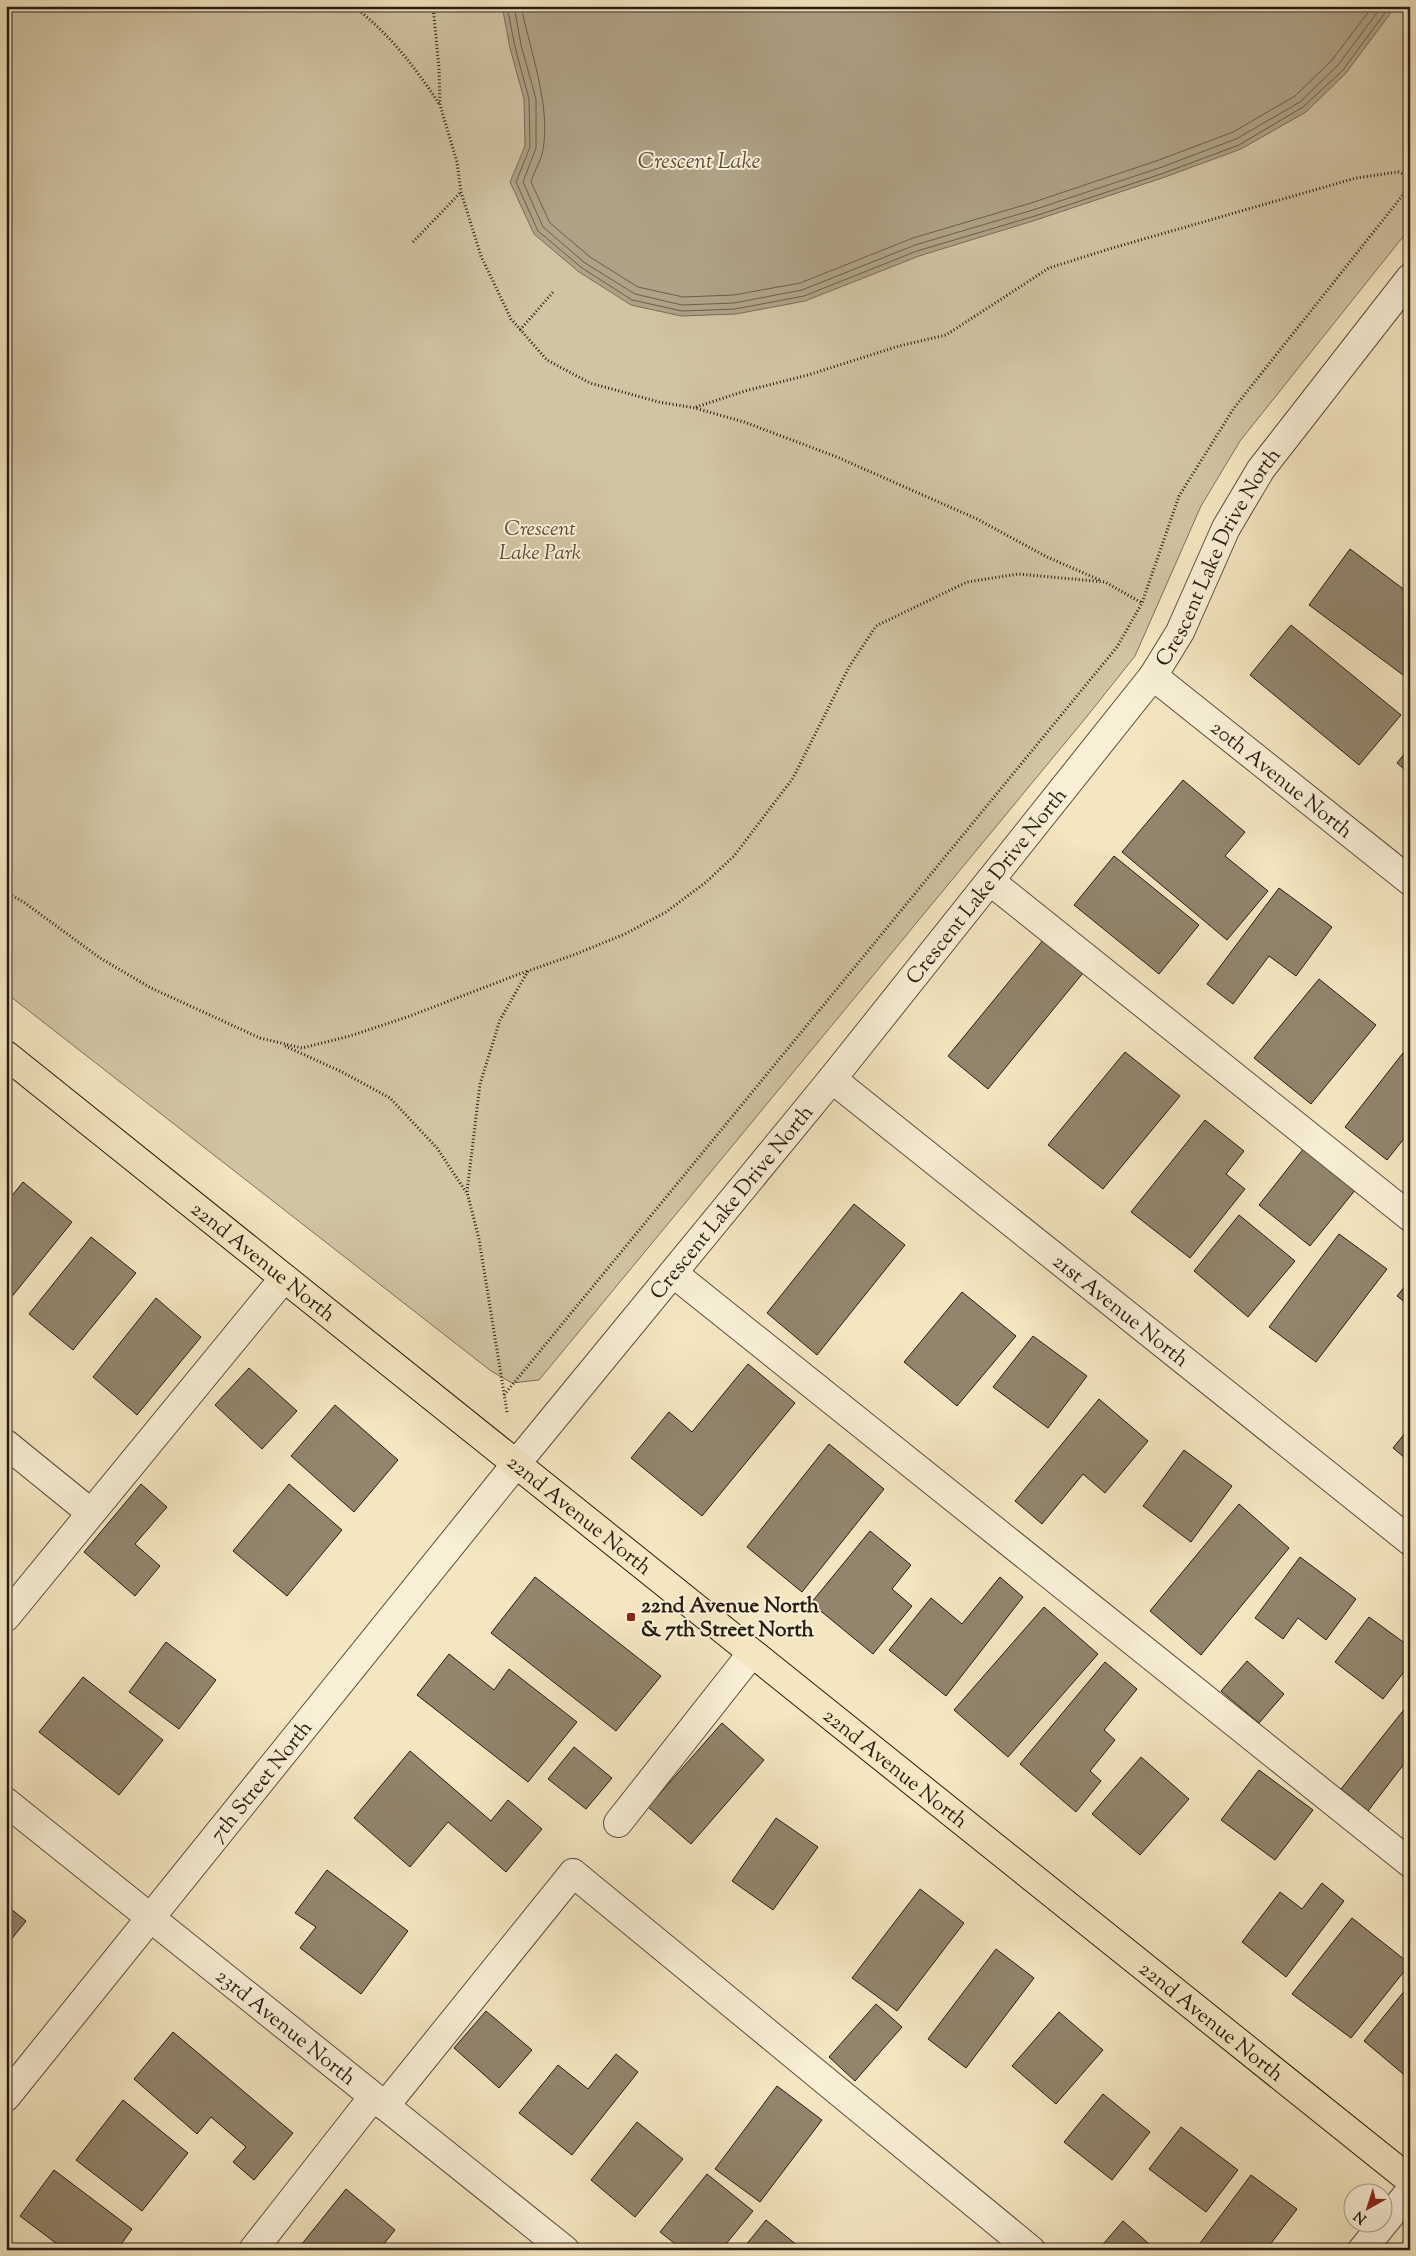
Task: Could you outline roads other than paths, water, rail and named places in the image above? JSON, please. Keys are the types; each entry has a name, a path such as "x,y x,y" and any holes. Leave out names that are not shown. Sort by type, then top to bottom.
{"main road":[{"name":"22nd Avenue North","path":"6,1056 1410,2180"}],"street":[{"name":"Crescent Lake Drive North","path":"516,1464 832,1079 1153,676 1180,632 1226,528 1261,469 1410,278"},
{"name":"20th Avenue North","path":"1153,676 1410,881"},
{"path":"990,881 1410,1217"},
{"name":"21st Avenue North","path":"832,1079 1410,1542"},
{"path":"673,1273 1410,1863"},
{"path":"6,1617 284,1278"},
{"path":"6,1444 91,1513"},
{"name":"7th Street North","path":"6,2097 516,1464"},
{"path":"618,1823 752,1653"},
{"name":"23rd Avenue North","path":"6,1802 565,2250"},
{"path":"253,2250 573,1873 1031,2250"},
{"path":"1362,2250 1410,2191"}],"water":[{"name":"Crescent Lake","path":"502,6 1396,6 1346,73 1306,112 1241,149 1165,177 1036,220 919,256 805,301 736,314 681,316 631,305 579,272 534,234 510,182 525,146 524,99 510,48"}],"place":[{"name":"22nd Avenue North & 7th Street North","path":"631,1617"}],"park label":[{"name":"Crescent Lake Park","path":"540,540"}]}
